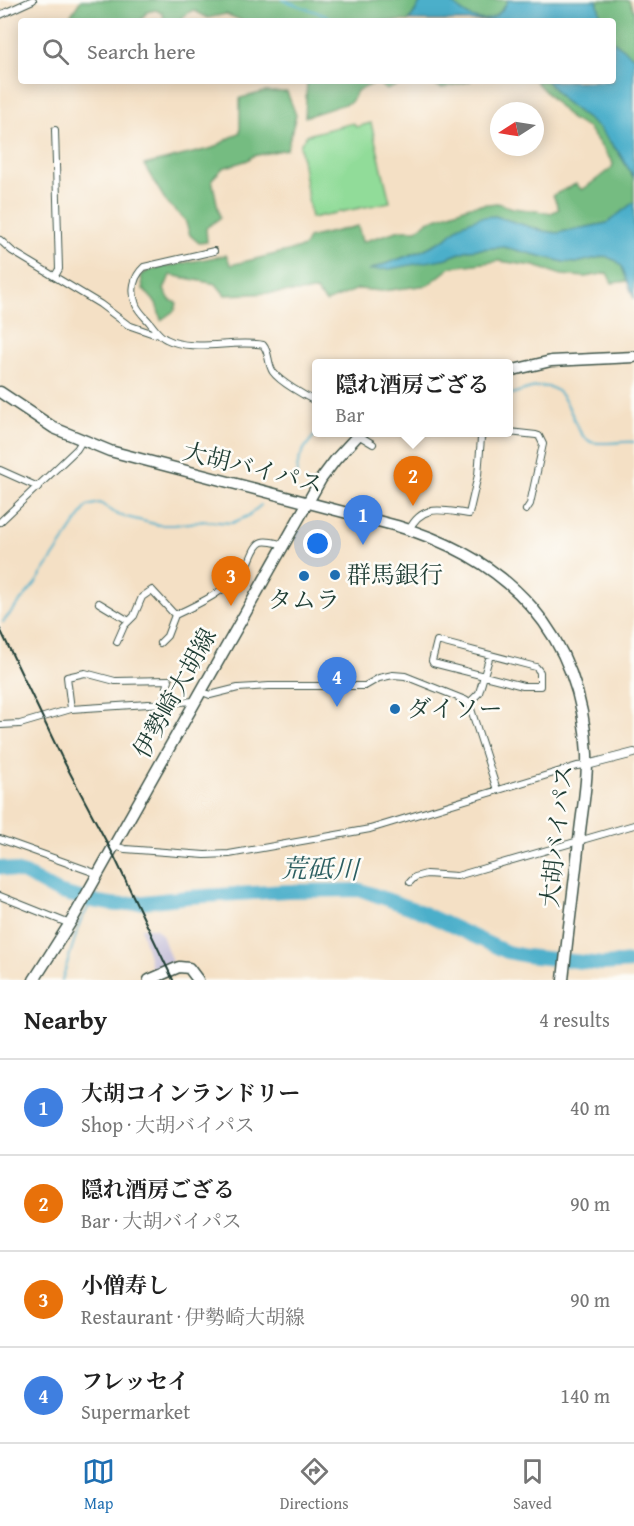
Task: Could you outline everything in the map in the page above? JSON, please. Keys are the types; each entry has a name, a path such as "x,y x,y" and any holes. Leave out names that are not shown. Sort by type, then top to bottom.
{"main road":[{"path":"513,370 551,361 634,357"},
{"name":"大胡バイパス","path":"0,392 41,420 82,441 140,460 409,530 451,545 481,562 515,590 542,620 557,645 576,689 584,721 587,765 563,980"},
{"name":"伊勢崎大胡線","path":"34,980 71,922 326,472 357,437"},
{"path":"149,980 179,967 189,968 198,980"}],"street":[{"path":"0,15 33,0"},
{"path":"55,129 59,269 55,276"},
{"path":"0,240 12,251 100,304 128,325 157,333"},
{"path":"214,251 149,264 138,273 134,284 138,309 157,333 168,340 185,344 262,345 266,349 275,374 312,399"},
{"path":"513,432 539,436 543,444 530,504 526,510"},
{"path":"364,437 374,444"},
{"path":"409,530 415,520 432,509 469,514 483,437"},
{"path":"0,522 77,449 82,441"},
{"path":"0,470 38,487"},
{"path":"160,644 167,636 175,615 209,600 230,583 247,567 258,544 264,541 285,545"},
{"path":"117,642 142,597 152,590 175,615"},
{"path":"99,603 129,621"},
{"path":"437,641 490,655 538,668 540,686 523,686 484,677 432,661 437,641"},
{"path":"469,703 479,693 490,655"},
{"path":"71,709 66,679 85,674 115,681 169,680 164,702"},
{"path":"0,725 20,724 71,709 164,702 238,688 365,686 379,678 393,675 405,676 469,703 497,790"},
{"path":"114,846 194,854 229,854 370,829 497,790 634,753"},
{"path":"410,882 415,877 426,874 457,876 634,825"},
{"path":"0,839 97,875"},
{"path":"0,896 71,922"}],"shaded area":[{"path":"141,928 155,928 162,935 172,962 153,973"}],"green space":[{"path":"81,0 422,0 411,18 236,18 226,14 208,18 193,10 181,18 164,18 163,14 156,10 147,12 142,18 69,18"},
{"path":"450,0 508,0 502,10 490,18 475,18"},
{"path":"597,0 629,0 634,12 634,57 616,43 616,18 601,18"},
{"path":"307,84 373,84 357,91 351,102 305,117"},
{"path":"379,84 401,84 386,90"},
{"path":"432,84 459,84 442,88"},
{"path":"538,84 550,84 563,100 599,128 619,153 634,178 634,202 607,223 557,233 495,216 463,224 445,239 421,251 371,269 447,258 468,250 504,247 564,262 576,263 605,256 617,261 623,267 628,281 612,283 607,273 585,277 562,275 534,266 499,261 451,267 428,285 382,291 358,289 326,302 316,291 225,295 216,284 170,275 164,290 170,300 177,303 175,310 161,320 156,303 143,289 141,275 152,269 226,255 231,265 304,247 308,238 358,226 362,242 400,230 417,230 428,221 470,206 497,203 513,208 551,213 559,209 553,195 576,184 582,190 612,168 613,163 588,128 571,119"},
{"path":"264,92 287,92 296,115 287,149 253,156 248,160 223,168 212,179 220,218 206,228 207,242 199,243 190,235 185,220 167,203 144,165 213,148 240,132 240,98"},
{"path":"353,123 356,127 371,123 390,202 311,218 300,145 307,135"}],"water":[{"path":"422,0 450,0 475,18 411,18"},
{"path":"508,0 597,0 601,18 490,18 502,10"},
{"path":"616,43 634,57 634,178 619,153 599,128 563,100 550,84 616,84"},
{"path":"634,202 634,299 622,267 617,261 605,256 576,263 564,262 504,247 468,250 447,258 390,269 369,270 421,251 445,239 462,224 481,217 495,216 557,233 607,223"}],"waterway":[{"path":"283,0 330,18"},
{"path":"513,394 535,387 552,388 559,392 588,441 634,442"},
{"path":"293,483 303,451 313,437"},
{"path":"3,622 35,584 87,506 100,503 118,515 159,525 174,525 205,521 232,523 248,516 261,505"},
{"name":"荒砥川","path":"0,867 25,874 58,892 118,905 188,897 287,891 361,890 417,910 507,952 602,964 634,962"},
{"path":"62,980 80,922 92,901"}],"railway":[{"path":"0,629 61,756 114,856 173,980"}],"place":[{"name":"隠れ酒房ござる","path":"413,506"},
{"name":"大胡コインランドリー","path":"363,545"},
{"name":"群馬銀行","path":"335,575"},
{"name":"タムラ","path":"304,576"},
{"name":"小僧寿し","path":"231,606"},
{"name":"フレッセイ","path":"337,707"},
{"name":"ダイソー","path":"395,709"}]}
